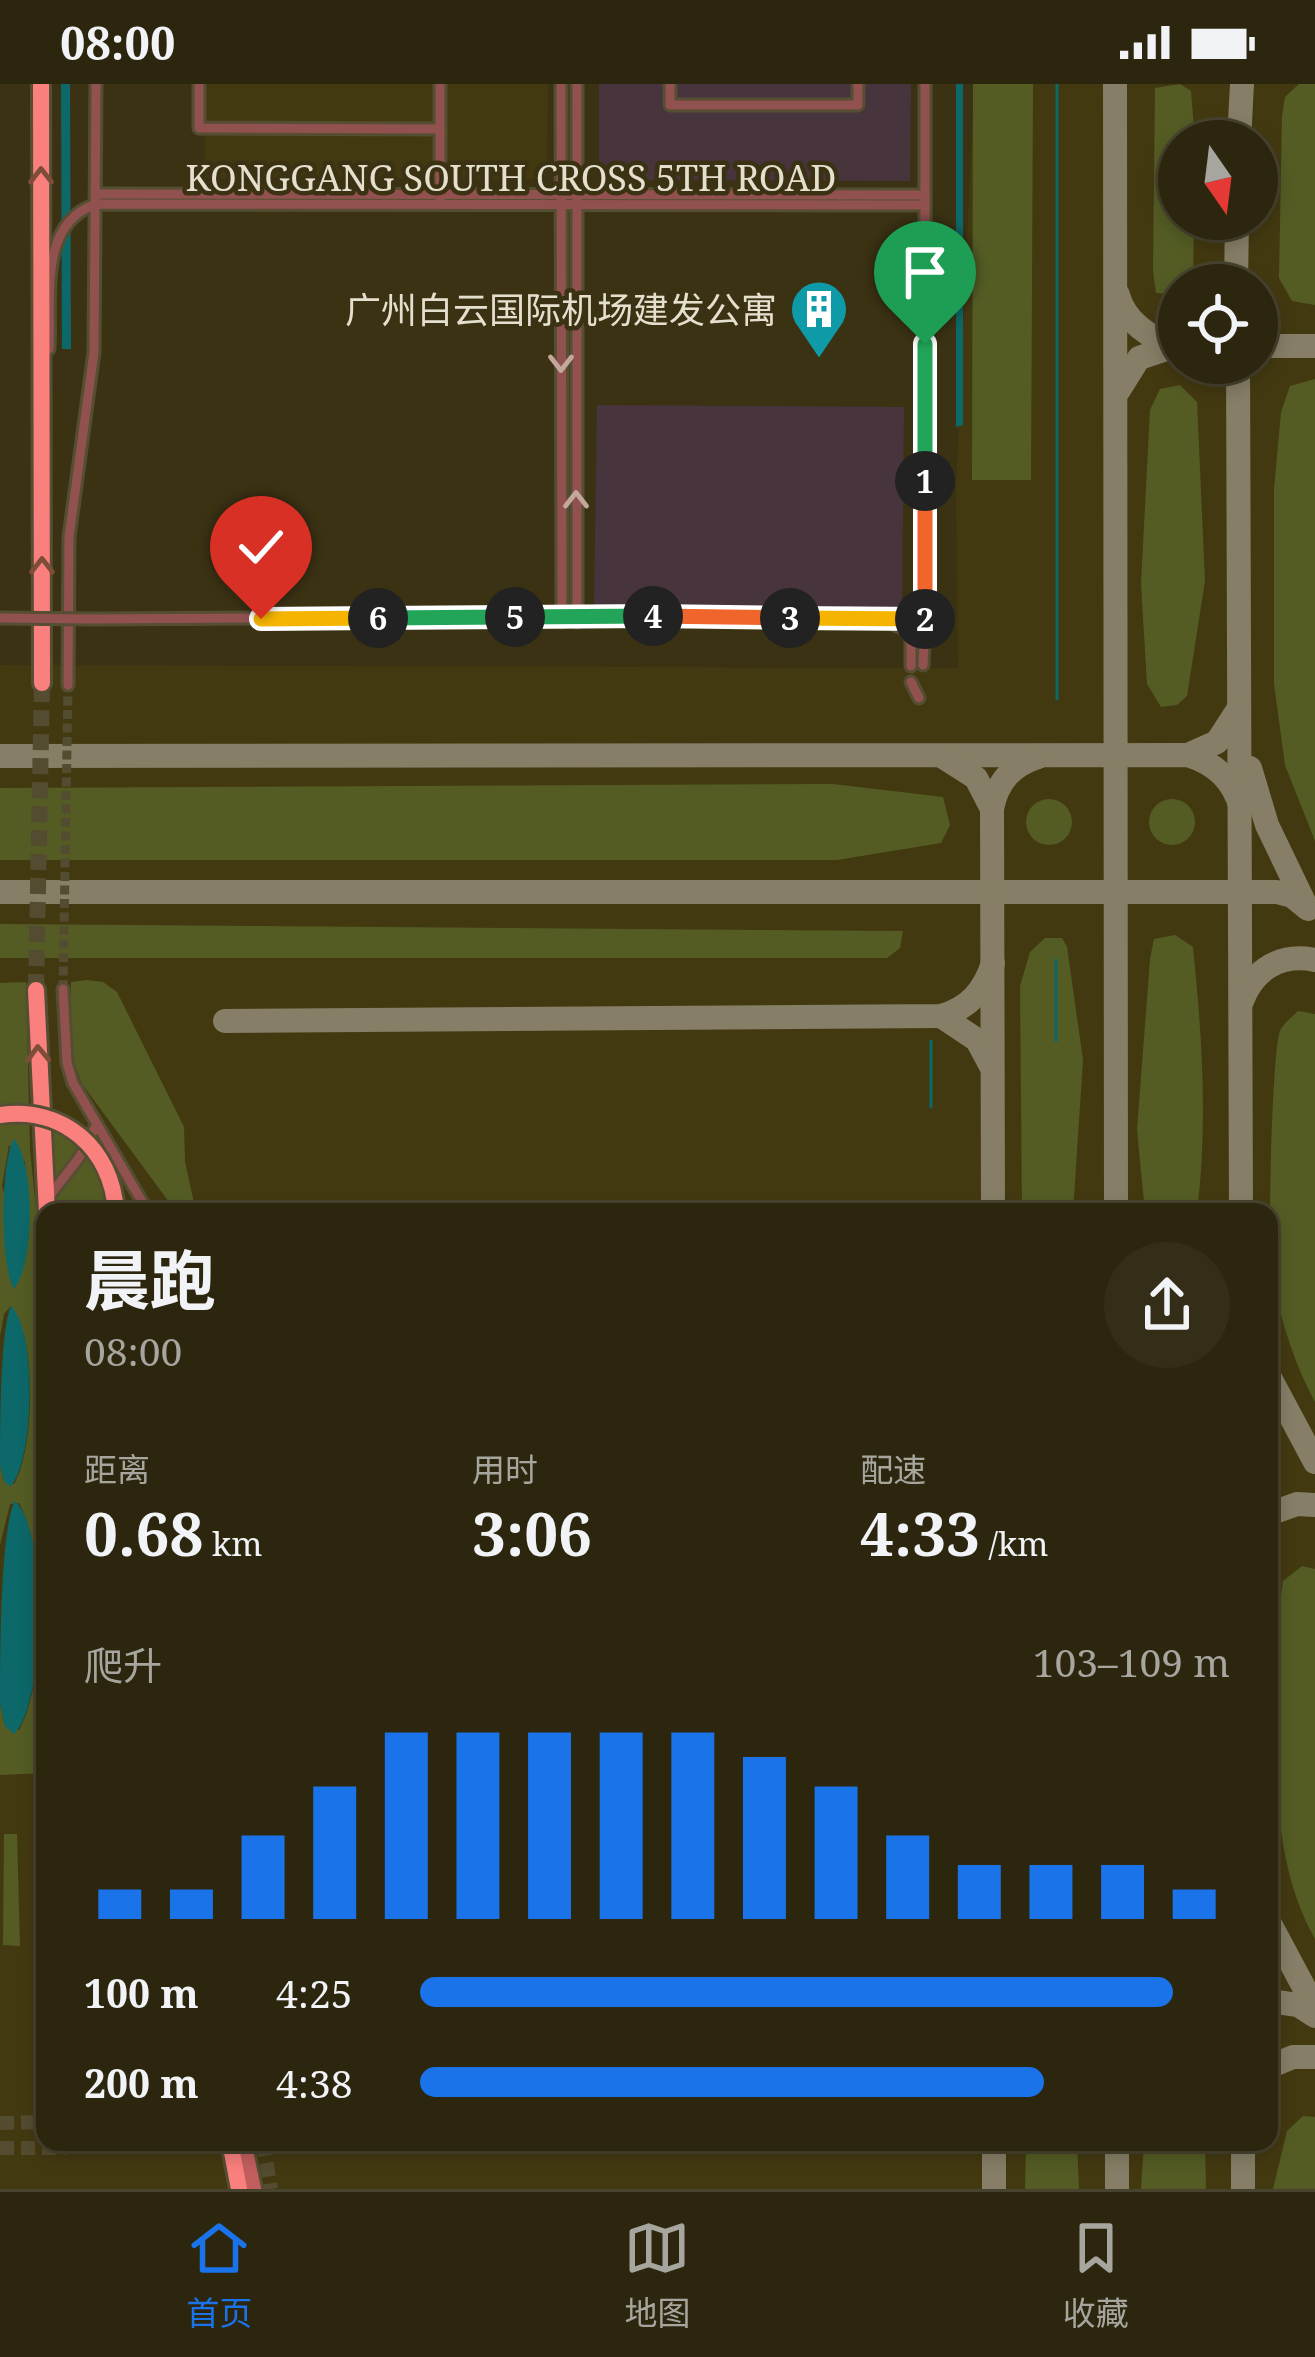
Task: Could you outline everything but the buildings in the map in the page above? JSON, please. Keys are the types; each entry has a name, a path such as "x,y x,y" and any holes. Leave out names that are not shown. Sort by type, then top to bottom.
{"highway":[{"path":"41,84 42,683"},
{"path":"35,990 46,1203"},
{"path":"0,1115 36,1114 86,1138 106,1168 114,1203"},
{"path":"232,2151 239,2189"}],"main road":[{"path":"246,2151 254,2189"}],"street":[{"path":"68,685 69,537 94,352 96,84"},
{"path":"199,84 199,128 440,129"},
{"path":"440,84 440,199"},
{"path":"561,84 562,619"},
{"path":"577,84 577,620"},
{"path":"670,84 670,105 858,106 858,84"},
{"path":"0,621 562,619 900,625 911,639 917,666 925,621 925,84"},
{"path":"42,390 49,352 51,269 59,237 96,199"},
{"name":"KONGGANG SOUTH CROSS 5TH ROAD","path":"96,199 925,200"},
{"path":"577,620 925,621"},
{"path":"63,989 67,1064 143,1203"},
{"path":"48,1203 97,1124"},
{"path":"79,1158 118,1155"}],"shaded area":[{"path":"205,84 548,84 547,179 205,178"},
{"path":"599,84 911,84 910,181 599,180"},
{"path":"974,84 1315,84 1315,2189 0,2189 0,665 958,668 956,489"},
{"path":"597,405 904,407 902,609 594,607"}],"green space":[{"path":"973,84 1033,84 1031,480 972,480"},
{"path":"1180,84 1191,91 1193,120 1158,120 1158,240 1194,240 1193,264 1158,264 1158,293 1153,271 1155,88"},
{"path":"1299,84 1315,84 1315,305 1292,301 1279,278 1282,116 1285,97"},
{"path":"1315,379 1315,841 1285,765 1274,684 1274,489 1281,412 1290,386"},
{"path":"1180,385 1197,402 1205,581 1187,696 1177,705 1161,707 1147,684 1141,584 1150,410 1160,389"},
{"path":"833,784 943,797 950,825 941,843 837,860 0,860 0,788"},
{"path":"1049,799 1065,806 1072,822 1065,838 1049,845 1033,838 1026,822 1033,806"},
{"path":"1172,799 1188,806 1195,822 1188,838 1172,845 1156,838 1149,822 1156,806"},
{"path":"0,924 903,931 900,948 887,958 0,958"},
{"path":"1175,935 1193,947 1203,1113 1198,1203 1144,1203 1137,1130 1154,939"},
{"path":"1045,938 1062,938 1067,947 1083,1060 1074,1203 1022,1203 1020,986 1030,952"},
{"path":"26,982 36,1209 36,1568 19,1503 10,1504 0,1545 0,1465 4,1481 14,1484 28,1431 27,1347 11,1306 4,1314 0,1336 0,983","holes":["9,1145 25,1162 29,1233 25,1263 2,1186"]},
{"path":"71,982 103,982 117,992 184,1127 194,1203 169,1202 82,1084 71,1054"},
{"path":"1298,1011 1315,1014 1315,1402 1278,1302 1278,1203 1270,1203 1271,1143 1281,1028"},
{"path":"51,1124 92,1160 107,1203 57,1203"},
{"path":"1302,1566 1315,1569 1315,1939 1292,1885 1281,1829 1278,1646 1283,1581"},
{"path":"36,1666 36,1773 0,1775 0,1703 5,1726 19,1730"},
{"path":"4,1834 17,1834 20,1946 3,1945"},
{"path":"1303,2116 1315,2117 1315,2189 1273,2189 1287,2131"},
{"path":"1026,2151 1077,2151 1079,2189 1025,2189"},
{"path":"1143,2151 1205,2151 1206,2189 1141,2189"}],"water":[{"path":"61,84 70,84 71,349 62,349"},
{"path":"956,84 963,84 963,425 956,427"},
{"path":"14,1139 26,1169 30,1214 26,1258 14,1289 6,1259 4,1214 6,1169"},
{"path":"11,1306 25,1341 30,1396 24,1451 10,1487 4,1481 0,1449 3,1358"},
{"path":"15,1501 26,1518 36,1565 36,1661 25,1716 14,1734 5,1726 0,1703 10,1515"}],"waterway":[{"path":"1057,84 1057,699"},
{"path":"1056,960 1056,1041"},
{"path":"931,1041 931,1107"}],"taxiway":[{"path":"1115,84 1116,1203"},
{"path":"1240,120 1242,84"},
{"path":"1236,264 1237,240"},
{"path":"1118,295 1139,327 1175,346 1139,358 1119,390"},
{"path":"1278,346 1315,346"},
{"path":"1238,384 1241,1203"},
{"path":"1188,755 1217,742 1239,708"},
{"path":"0,756 1188,755 1222,774 1241,808"},
{"path":"943,757 976,778 992,809"},
{"path":"993,1203 992,809 1007,776 1038,757"},
{"path":"1250,768 1267,825 1304,902"},
{"path":"0,892 1277,892 1292,896 1308,909"},
{"path":"1242,1001 1254,980 1270,966 1291,959 1315,960"},
{"path":"225,1021 941,1016 974,997 993,963"},
{"path":"941,1016 977,1040 992,1068"},
{"path":"1278,1393 1315,1462"},
{"path":"1278,1511 1297,1504 1315,1505"},
{"path":"1278,1939 1315,2008"},
{"path":"1278,2002 1298,2005 1315,2016"},
{"path":"1278,2063 1293,2057 1315,2057"},
{"path":"994,2151 994,2189"},
{"path":"1117,2151 1117,2189"},
{"path":"1243,2151 1243,2189"}],"tunnel":[{"path":"36,990 42,683"},
{"path":"63,989 68,685"},
{"path":"0,2123 36,2122"},
{"path":"0,2148 36,2148"},
{"path":"265,2151 271,2189"}],"place":[{"name":"广州白云国际机场建发公寓","path":"819,360"}],"route":[{"path":"261,619 656,616 925,621 925,344"}]}
